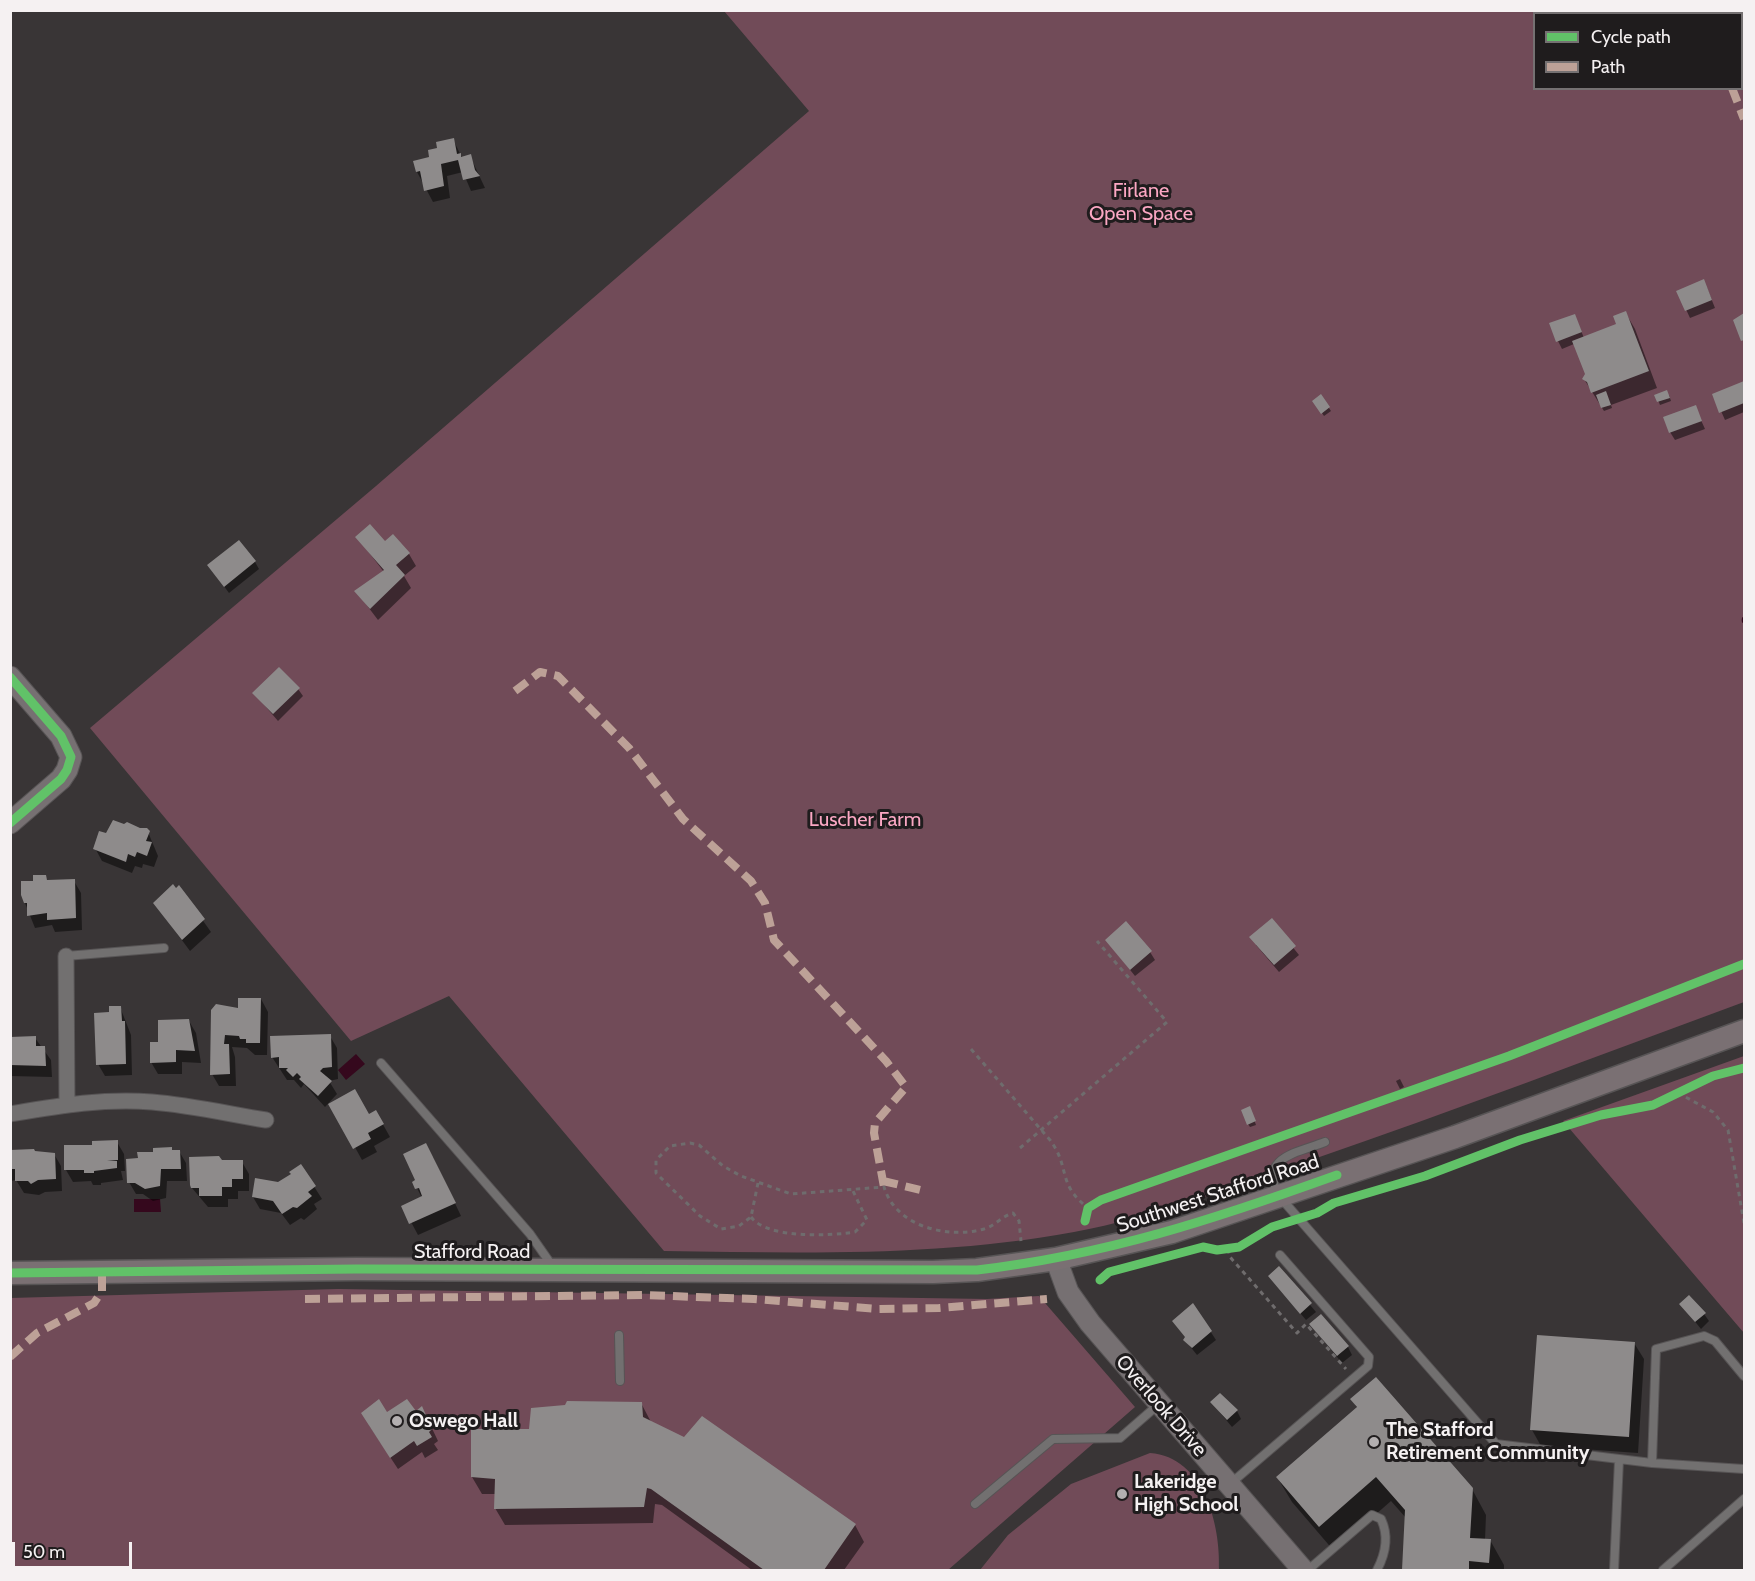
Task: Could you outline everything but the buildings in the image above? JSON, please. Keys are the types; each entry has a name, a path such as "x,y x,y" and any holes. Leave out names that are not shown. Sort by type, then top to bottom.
{"main road":[{"name":"Southwest Stafford Road","path":"933,1272 977,1270 1056,1259 1172,1232 1455,1137 1744,1031"},
{"name":"Stafford Road","path":"10,1273 356,1269 933,1272"}],"street":[{"path":"10,677 61,736 71,757 61,779 10,823"},
{"path":"66,956 67,1104"},
{"path":"10,1114 67,1104 153,1102 266,1120"},
{"name":"Overlook Drive","path":"1056,1259 1068,1292 1076,1304 1303,1570"}],"lane":[{"path":"66,956 164,948"},
{"path":"381,1063 530,1234 555,1271"},
{"path":"1325,1142 1278,1162 1272,1170 1272,1178 1279,1196 1496,1444 1619,1460 1744,1469"},
{"path":"1229,1485 1368,1366 1369,1356 1280,1255"},
{"path":"619,1335 620,1381"},
{"path":"1652,1463 1656,1349 1704,1336 1715,1341 1744,1376"},
{"path":"975,1504 1053,1439 1120,1438 1160,1404"},
{"path":"1614,1570 1619,1460"},
{"path":"1663,1570 1744,1499"},
{"path":"1308,1570 1372,1515 1381,1519 1387,1532 1382,1561 1377,1570"}],"path":[{"path":"1020,1148 1167,1022 1097,941"},
{"path":"971,1049 1061,1155 1067,1187 1074,1197 1088,1208"},
{"path":"1678,1093 1713,1112 1728,1130 1744,1223"},
{"path":"751,1217 729,1228 721,1229 713,1225 656,1173 656,1160 670,1146 690,1143 705,1149 723,1166 758,1183 791,1194 884,1187 888,1198 904,1215 922,1226 943,1231 983,1229 1013,1213 1018,1221 1021,1241"},
{"path":"751,1217 758,1183"},
{"path":"751,1217 762,1228 801,1234 855,1232 867,1220 853,1191"},
{"path":"1228,1249 1230,1257 1297,1333 1306,1324 1354,1378"}],"green space":[{"name":"Luscher Farm","path":"724,11 1726,11 1533,12 1533,90 1743,90 1743,57 1744,61 1744,1002 1420,1122 1164,1210 1104,1226 1023,1240 921,1250 869,1252 664,1251 449,996 351,1041 90,728 376,486 809,111"},
{"path":"1744,1056 1744,1333 1563,1121"},
{"path":"338,1289 987,1299 1039,1296 1135,1407 948,1570 11,1570 10,1298"},
{"name":"Lakeridge High School","path":"1150,1453 1169,1457 1184,1467 1206,1496 1217,1533 1219,1570 980,1570 1008,1535 1071,1484"}],"shaded area":[{"path":"356,1054 365,1064 346,1080 338,1070"},
{"path":"134,1199 160,1199 161,1212 134,1212"}],"marked path":[{"path":"1733,90 1744,119"},
{"path":"515,691 540,672 558,676 629,748 683,819 751,881 765,903 774,940 886,1061 906,1087 875,1123 874,1133 884,1187"},
{"path":"883,1181 925,1191"},
{"path":"10,1357 37,1333 94,1303 102,1291 102,1272"},
{"path":"305,1299 642,1295 754,1299 879,1309 939,1308 1047,1299"}],"cycle path":[{"path":"10,677 61,736 71,757 61,779 10,823"},
{"path":"1085,1221 1088,1208 1101,1200 1509,1056 1744,964"},
{"path":"1100,1280 1109,1272 1203,1247 1217,1250 1239,1247 1272,1227 1317,1213 1334,1203 1425,1176 1520,1140 1601,1115 1653,1105 1713,1076 1744,1068"},
{"path":"10,1273 356,1269 977,1270 1071,1255 1115,1245 1203,1220 1337,1175"}],"place":[{"name":"Oswego Hall","path":"397,1421"},
{"name":"The Stafford Retirement Community","path":"1374,1442"},
{"name":"Lakeridge High School","path":"1122,1494"}],"park label":[{"name":"Firlane Open Space","path":"1141,202"}]}
